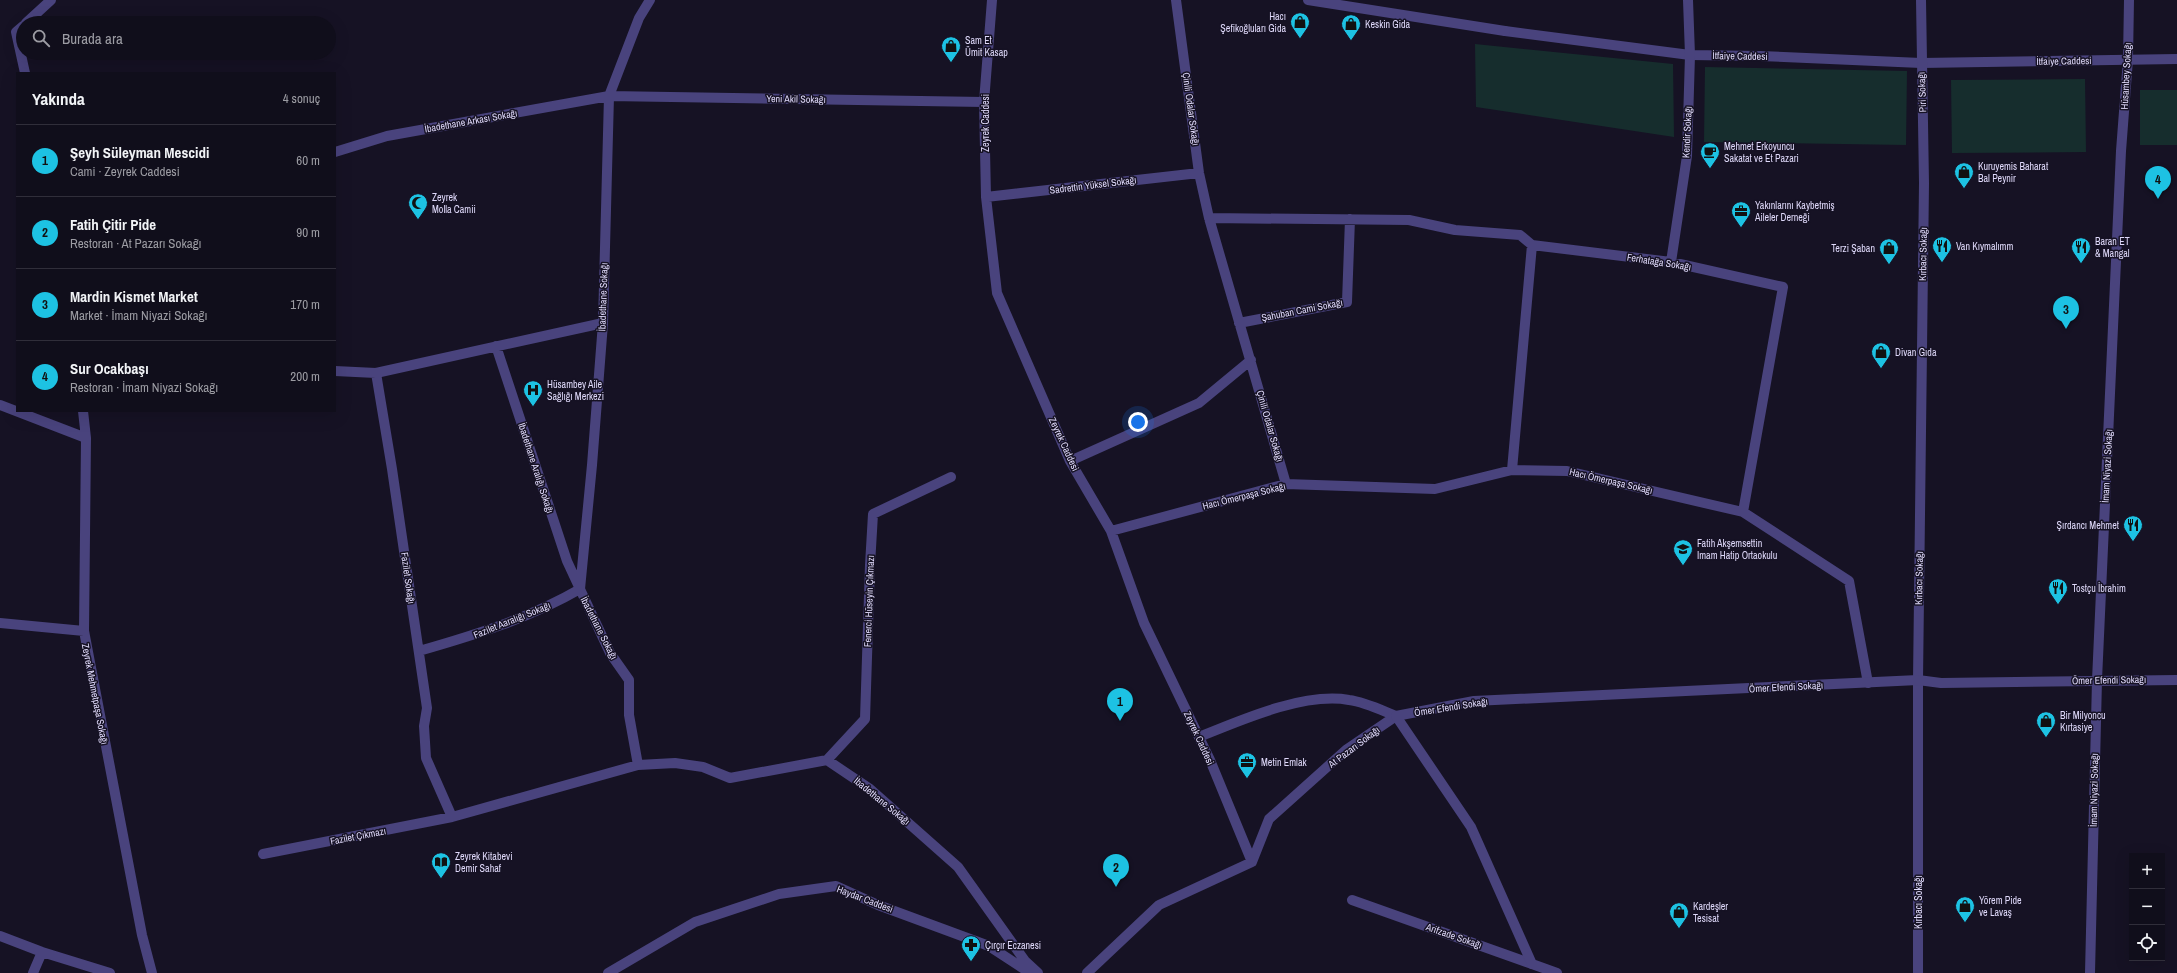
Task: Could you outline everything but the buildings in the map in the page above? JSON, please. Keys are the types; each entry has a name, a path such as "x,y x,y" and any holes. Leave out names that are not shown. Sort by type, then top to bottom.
{"street":[{"path":"34,16 51,0"},
{"name":"İbadethane Sokağı","path":"638,765 629,715 629,680 610,653 580,589 603,323 609,96 640,18 650,0"},
{"name":"Zeyrek Caddesi","path":"992,0 984,102 986,197 997,293 1070,461 1111,531 1144,623 1199,737 1252,862"},
{"name":"Çinili Odalar Sokağı","path":"1176,0 1199,172 1209,218"},
{"name":"İtfaiye Caddesi","path":"1308,0 1505,31 1690,55 1760,56 1921,63 2177,59"},
{"name":"Kendir Sokağı","path":"1671,262 1687,156 1690,55 1688,0"},
{"name":"Piri Sokağı","path":"1921,0 1924,183"},
{"name":"Hüsambey Sokağı","path":"2121,151 2128,59 2129,0"},
{"path":"23,60 26,72"},
{"name":"Yeni Akil Sokağı","path":"609,96 984,102"},
{"name":"İbadethane Arkası Sokağı","path":"336,152 387,136 609,96"},
{"name":"İmam Niyazi Sokağı","path":"2090,973 2097,680 2121,151"},
{"name":"Sadrettin Yüksel Sokağı","path":"986,197 1199,172"},
{"name":"Kırbacı Sokağı","path":"1918,973 1918,680 1924,183"},
{"path":"1239,323 1209,218 1409,220 1455,230 1520,235 1532,245 1512,470"},
{"name":"Şahuban Cami Sokağı","path":"1239,323 1347,302 1350,219"},
{"name":"Ferhatağa Sokağı","path":"1532,245 1671,262 1783,287 1743,512"},
{"path":"336,371 376,373 603,323"},
{"name":"Çinili Odalar Sokağı","path":"1239,323 1286,484"},
{"name":"İbadethane Aralığı Sokağı","path":"496,346 567,561 580,589"},
{"path":"1070,461 1199,404 1251,360"},
{"name":"Fazilet Sokağı","path":"376,373 427,708 424,726 426,758 452,817"},
{"path":"0,405 16,411"},
{"path":"18,412 86,438"},
{"name":"Zeyrek Mehmetpaşa Sokağı","path":"82,412 86,438 84,631 142,935 152,973"},
{"name":"Hacı Ömerpaşa Sokağı","path":"1111,531 1286,484 1434,490 1512,470 1567,471 1743,512 1849,581 1868,683"},
{"name":"Fenerci Hüseyin Çıkmazı","path":"827,760 866,719 870,565 873,514 951,477"},
{"name":"Fazilet Aaralığı Sokağı","path":"419,651 504,625 560,601 580,589"},
{"path":"0,623 84,631"},
{"name":"Ömer Efendi Sokağı","path":"1396,716 1474,701 1918,680 1941,683 2177,680"},
{"path":"1199,737 1236,722 1298,702 1323,699 1350,700 1396,716 1471,827 1532,964"},
{"name":"At Pazarı Sokağı","path":"1252,862 1269,819 1346,750 1396,716"},
{"path":"452,817 638,765 675,763 703,767 730,778 827,760"},
{"name":"İbadethane Sokağı","path":"827,760 870,789 958,866 1025,961 1038,973"},
{"name":"Fazilet Çıkmazı","path":"263,854 452,817"},
{"path":"1087,973 1159,905 1252,862"},
{"name":"Haydar Caddesi","path":"608,973 695,922 779,894 836,886 878,905 989,946 1030,973"},
{"name":"Arifzade Sokağı","path":"1352,900 1557,973"},
{"path":"0,936 42,952 110,973"},
{"path":"33,973 42,952"}],"green space":[{"path":"1475,44 1673,64 1674,137 1476,107"},
{"path":"1705,67 1907,71 1906,145 1704,142"},
{"path":"2085,79 2086,152 1952,153 1951,80"},
{"path":"2140,90 2177,90 2177,145 2140,145"}],"place":[{"name":"Hacı Şefikoğluları Gida","path":"1300,39"},
{"name":"Keskin Gida","path":"1351,41"},
{"name":"Sam Et Ümit Kasap","path":"951,63"},
{"name":"Mehmet Erkoyuncu Sakatat ve Et Pazari","path":"1710,169"},
{"name":"Kuruyemis Baharat Bal Peynir","path":"1964,189"},
{"name":"Sur Ocakbaşı","path":"2158,199"},
{"name":"Zeyrek Molla Camii","path":"418,220"},
{"name":"Yakınlarını Kaybetmiş Aileler Derneği","path":"1741,228"},
{"name":"Van Kıymalımm","path":"1942,263"},
{"name":"Baran ET & Mangal","path":"2081,264"},
{"name":"Terzi Şaban","path":"1889,265"},
{"name":"Mardin Kismet Market","path":"2066,329"},
{"name":"Divan Gıda","path":"1881,369"},
{"name":"Hüsambey Aile Sağlığı Merkezi","path":"533,407"},
{"name":"Şırdancı Mehmet","path":"2133,542"},
{"name":"Fatih Akşemsettin Imam Hatip Ortaokulu","path":"1683,566"},
{"name":"Tostçu İbrahim","path":"2058,605"},
{"name":"Şeyh Süleyman Mescidi","path":"1120,721"},
{"name":"Bir Milyoncu Kırtasiye","path":"2046,738"},
{"name":"Metin Emlak","path":"1247,779"},
{"name":"Zeyrek Kitabevi Demir Sahaf","path":"441,879"},
{"name":"Fatih Çitir Pide","path":"1116,887"},
{"name":"Yörem Pide ve Lavaş","path":"1965,923"},
{"name":"Kardeşler Tesisat","path":"1679,929"},
{"name":"Çırçır Eczanesi","path":"971,962"}]}
